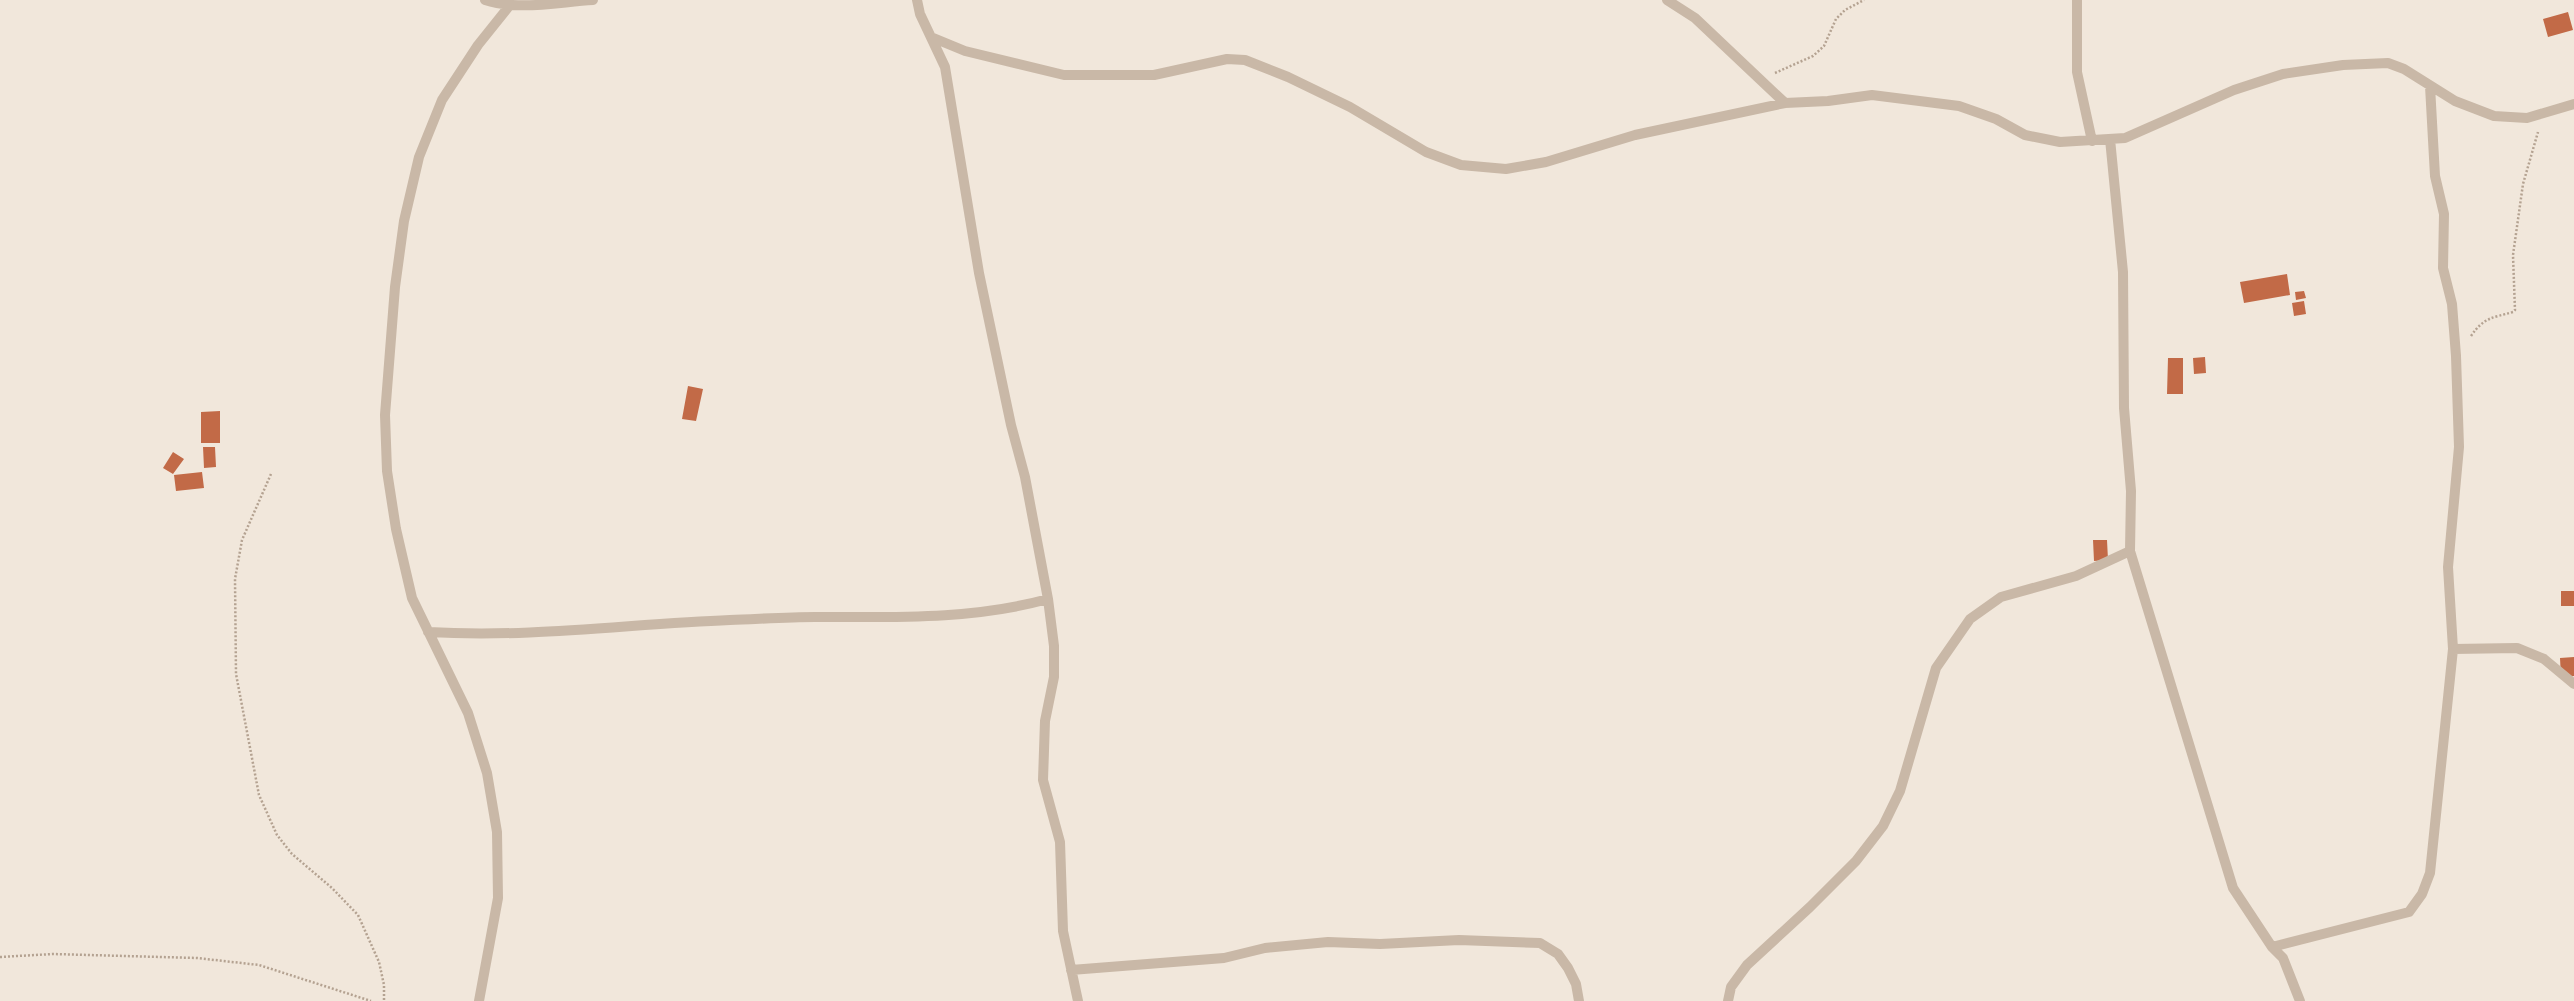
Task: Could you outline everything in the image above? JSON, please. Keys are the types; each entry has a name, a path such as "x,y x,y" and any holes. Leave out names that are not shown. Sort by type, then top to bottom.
{"street":[{"path":"485,0 510,5 593,0"},
{"path":"917,0 920,14 945,67 980,273 1011,425 1025,477 1048,599 1054,646 1054,677 1045,721 1043,780 1060,842 1063,865 1064,931 1078,1001"},
{"path":"1667,0 1695,18 1785,103"},
{"path":"2077,0 2077,72 2092,141"},
{"path":"479,1001 498,898 497,832 487,772 468,713 412,598 396,529 387,472 385,415 395,287 404,221 419,157 439,107 478,45 510,5"},
{"path":"931,37 965,51 1064,75 1154,75 1227,59 1245,60 1288,77 1350,107 1426,152 1461,165 1506,169 1546,162 1635,135 1785,103 1828,101 1872,95 1959,106 1996,120 2025,135 2060,142 2125,138 2234,90 2283,74 2343,65 2388,63 2404,69 2455,101 2494,116 2527,118 2544,115 2574,104"},
{"path":"2272,946 2410,912 2422,894 2430,873 2453,649 2448,567 2458,447 2456,356 2452,304 2443,268 2444,214 2435,176 2430,86"},
{"path":"2110,139 2123,272 2124,408 2131,491 2130,551 2233,888 2272,946 2283,958 2300,1001"},
{"path":"1728,1001 1731,987 1746,965 1816,902 1856,860 1883,826 1900,791 1936,668 1970,619 2001,596 2076,576 2130,551"},
{"path":"428,632 526,634 688,622 813,617 916,617 1011,607 1048,599"},
{"path":"2453,649 2517,648 2544,659 2574,684"},
{"path":"1071,970 1224,958 1264,948 1328,942 1380,944 1459,940 1540,943 1558,954 1568,968 1576,984 1579,1001"}],"path":[{"path":"1758,77 1770,76 1814,56 1824,46 1836,20 1845,10 1864,0"},
{"path":"2456,356 2480,323 2515,310 2513,255 2523,184 2544,115"},
{"path":"271,474 242,540 235,579 236,674 260,795 277,835 292,854 332,888 358,915 379,962 384,985 384,1001"},
{"path":"0,957 53,954 197,958 259,965 371,1001"}],"building":[{"path":"2568,12 2573,30 2548,37 2543,19"},
{"path":"2287,274 2290,295 2244,303 2240,282"},
{"path":"2304,291 2306,298 2296,300 2295,292"},
{"path":"2304,301 2306,314 2294,316 2292,303"},
{"path":"2205,357 2206,373 2194,374 2193,358"},
{"path":"2168,358 2183,358 2183,394 2167,394"},
{"path":"688,386 703,389 696,421 682,419"},
{"path":"220,411 220,443 201,443 201,412"},
{"path":"203,447 215,447 216,467 204,468"},
{"path":"173,452 184,459 173,474 163,468"},
{"path":"202,472 204,488 176,491 174,475"},
{"path":"2093,540 2107,540 2108,560 2094,561"},
{"path":"2561,591 2574,591 2574,606 2561,606"},
{"path":"2574,657 2574,676 2561,677 2560,658"}]}
